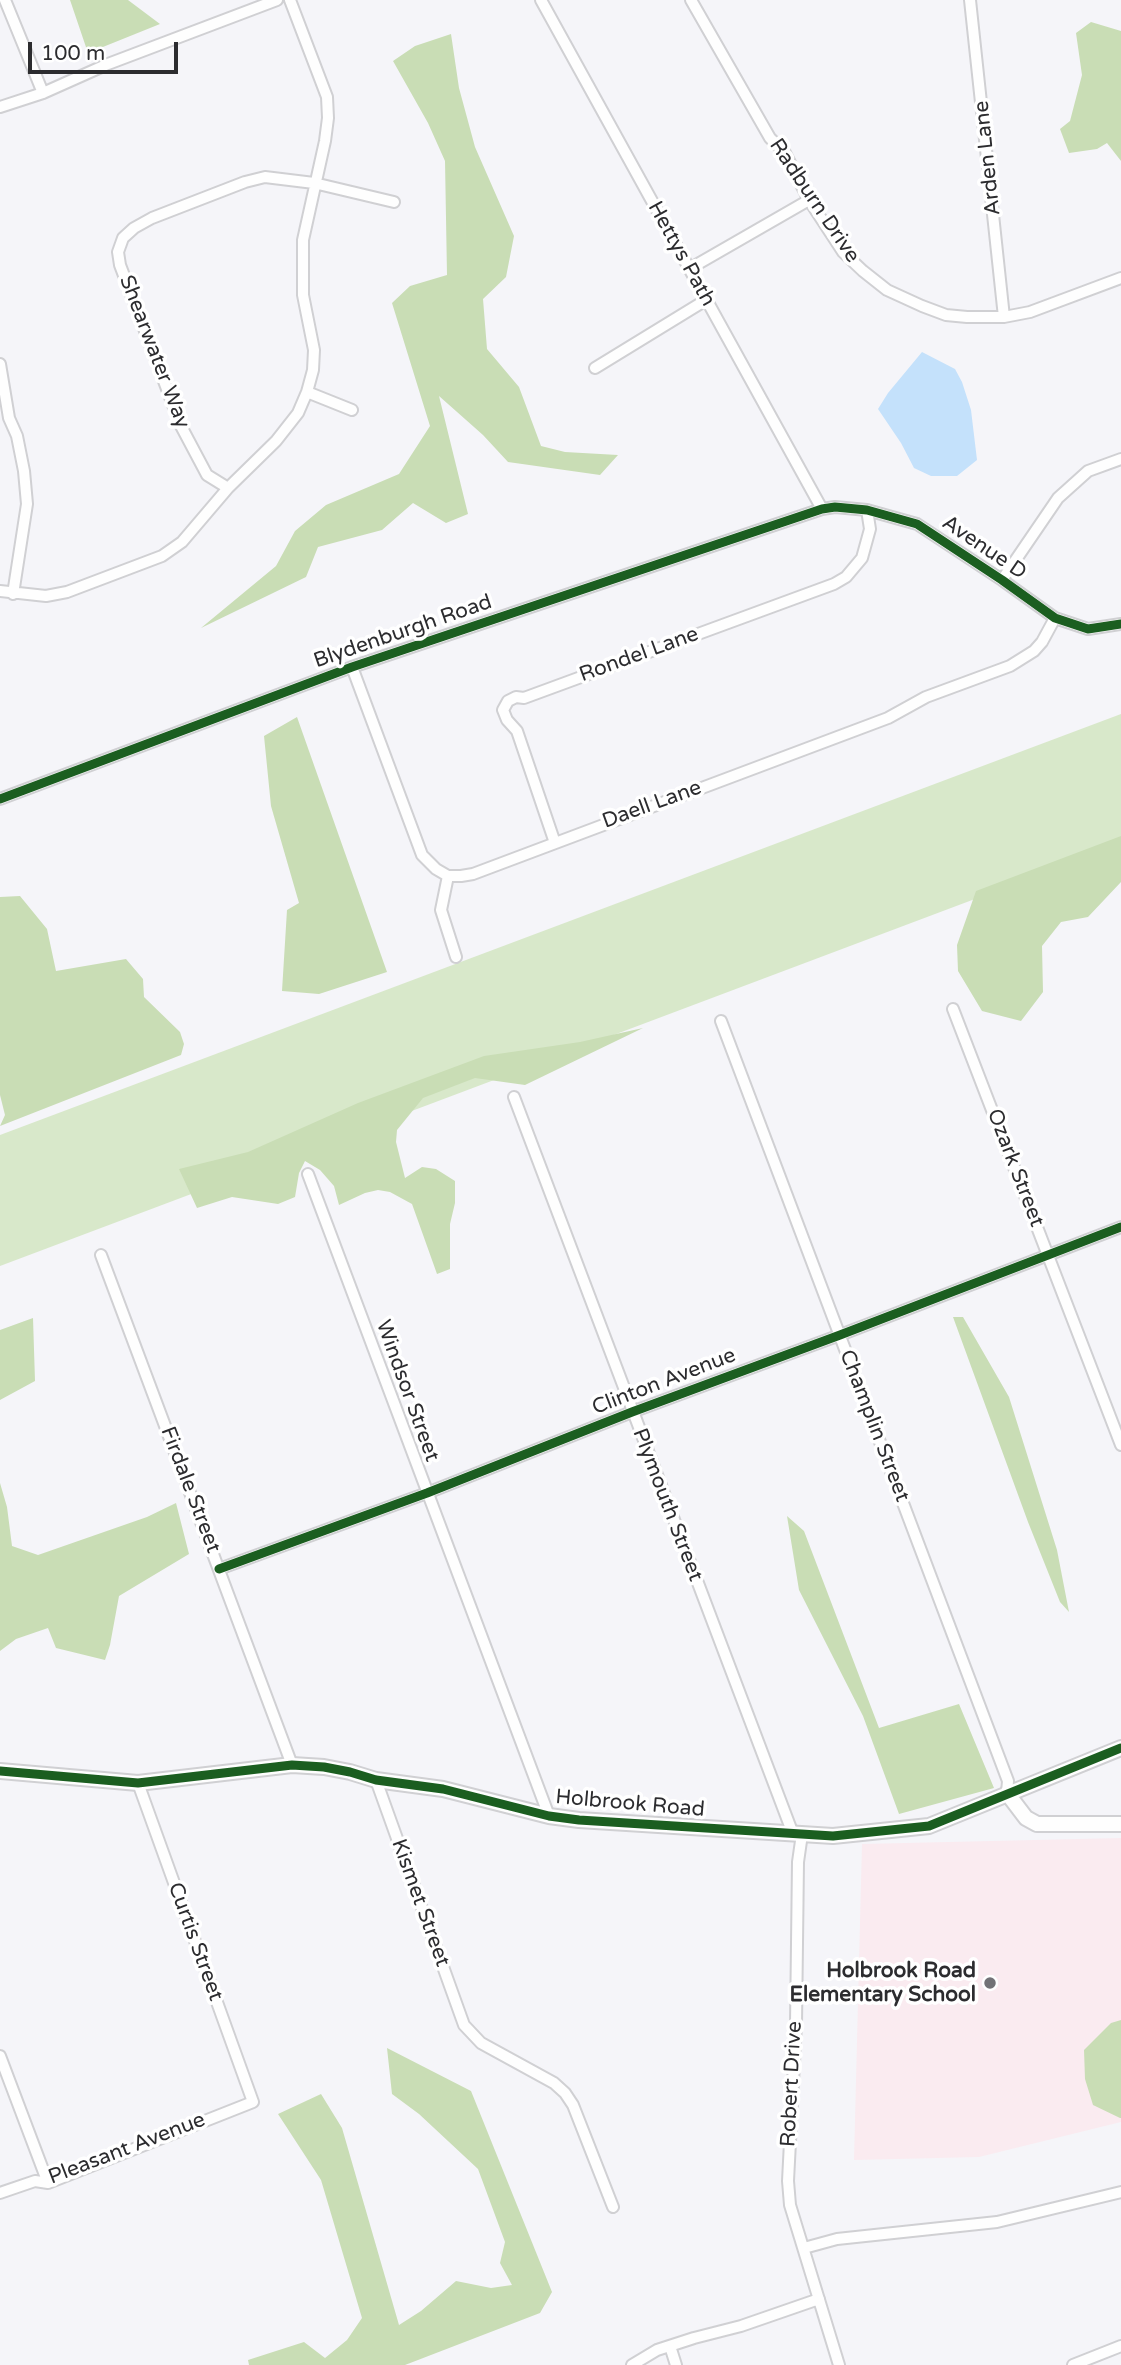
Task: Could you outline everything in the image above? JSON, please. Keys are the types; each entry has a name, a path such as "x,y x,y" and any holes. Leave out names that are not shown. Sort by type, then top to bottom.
{"street":[{"path":"5,0 43,93"},
{"path":"0,107 43,93 108,64 277,0"},
{"path":"0,591 46,596 66,592 162,556 182,542 228,488 276,442 298,413 313,370 314,350 303,295 303,240 328,118 327,97 290,0"},
{"name":"Hettys Path","path":"541,0 822,509"},
{"name":"Radburn Drive","path":"691,0 770,138 785,153 809,200 843,252 887,290 946,314 1004,317 1030,312 1121,278"},
{"name":"Arden Lane","path":"970,0 1004,317"},
{"name":"Shearwater Way","path":"228,488 206,475 181,426 120,265 118,252 123,238 152,218 245,182 265,177 314,183 394,202"},
{"path":"689,269 809,200"},
{"path":"595,368 706,300"},
{"path":"0,364 9,418 19,448 27,504 13,594"},
{"path":"307,392 352,410"},
{"path":"1002,580 1058,498 1088,471 1121,459"},
{"name":"Avenue D","path":"822,509 835,507 867,510 918,524 1055,618 1087,629 1121,624"},
{"name":"Blydenburgh Road","path":"0,799 352,667 822,509"},
{"name":"Rondel Lane","path":"555,843 517,731 507,720 503,710 508,701 516,697 524,698 834,584 846,577 862,558 870,529 867,510"},
{"name":"Daell Lane","path":"447,876 473,874 888,718 926,697 1010,666 1034,651 1055,618"},
{"path":"352,667 417,845 428,862 447,876 441,910 456,957"},
{"name":"Ozark Street","path":"953,1009 1121,1445"},
{"name":"Champlin Street","path":"721,1021 1008,1781 1007,1793"},
{"name":"Plymouth Street","path":"514,1097 632,1412 798,1834"},
{"name":"Windsor Street","path":"308,1174 549,1816"},
{"name":"Clinton Avenue","path":"219,1569 427,1493 632,1412 1121,1227"},
{"name":"Firdale Street","path":"101,1255 292,1765"},
{"name":"Holbrook Road","path":"0,1771 138,1783 292,1765 350,1772 376,1780 443,1789 549,1816 633,1825 832,1836 929,1826 1121,1748"},
{"name":"Kismet Street","path":"376,1780 464,2025 481,2043 565,2092 573,2105 612,2207"},
{"name":"Curtis Street","path":"138,1783 253,2102"},
{"path":"1007,1793 1026,1818 1037,1824 1121,1824"},
{"name":"Robert Drive","path":"798,1834 796,2024 787,2169 790,2205 806,2247 839,2365"},
{"path":"0,2056 48,2183"},
{"name":"Pleasant Avenue","path":"0,2193 35,2181 48,2183 253,2102"},
{"path":"806,2247 838,2239 1017,2219 1121,2192"},
{"path":"632,2365 657,2350 741,2326 819,2299"},
{"path":"670,2346 676,2365"},
{"path":"1073,2365 1121,2346"}],"shaded area":[{"name":"Holbrook Road Elementary School","path":"1121,1838 1121,2122 979,2157 854,2160 862,1844"}],"green space":[{"path":"70,0 128,0 160,24 88,53"},
{"path":"1091,22 1121,31 1121,161 1107,143 1097,149 1069,153 1060,129 1070,121 1082,75 1076,33"},
{"path":"451,34 459,88 475,147 514,236 506,277 483,299 487,349 519,387 541,446 565,452 618,455 600,475 508,462 483,435 439,396 468,514 446,523 413,503 382,530 318,547 306,577 201,628 276,566 295,531 326,505 399,474 430,426 392,303 410,286 447,275 445,161 428,123 393,61 415,46"},
{"path":"1121,714 1121,844 0,1266 0,1135"},
{"path":"297,717 387,972 319,994 282,991 287,910 299,903 271,806 264,736"},
{"path":"1121,836 1121,882 1088,917 1061,922 1042,946 1043,992 1021,1021 982,1011 958,971 957,945 976,891"},
{"path":"20,896 47,929 56,971 126,959 143,979 144,997 180,1032 184,1044 181,1055 0,1126 5,1115 0,1095 0,897"},
{"path":"643,1028 525,1085 475,1078 423,1098 397,1130 396,1142 405,1178 422,1167 436,1169 455,1181 455,1203 450,1224 450,1269 437,1274 412,1204 390,1192 378,1190 365,1193 339,1205 334,1186 320,1170 305,1161 299,1173 295,1197 278,1204 232,1197 197,1208 179,1169 248,1152 358,1103 484,1056 580,1042"},
{"path":"953,1317 963,1317 1009,1397 1057,1550 1069,1612 1060,1602 1028,1522"},
{"path":"33,1318 35,1381 0,1400 0,1330"},
{"path":"0,1483 7,1507 12,1546 38,1555 147,1517 176,1503 189,1554 119,1596 105,1660 56,1648 48,1628 16,1639 0,1651"},
{"path":"787,1516 804,1531 879,1728 959,1704 994,1788 899,1814 863,1716 799,1590"},
{"path":"1121,2020 1120,2118 1093,2105 1085,2079 1084,2050 1111,2023"},
{"path":"387,2048 471,2091 552,2292 540,2313 405,2365 249,2365 248,2360 304,2342 325,2358 347,2340 362,2318 321,2180 278,2114 321,2094 342,2128 399,2325 421,2311 456,2281 491,2288 512,2285 500,2263 505,2242 478,2169 419,2114 392,2094"}],"water":[{"path":"922,352 955,369 971,410 977,460 957,476 931,476 914,468 878,409"}],"cycle path":[{"path":"0,799 352,667 822,509 835,507 867,510 917,524 1055,618 1088,629 1121,624"},
{"path":"219,1569 427,1493 632,1412 1121,1227"},
{"path":"0,1771 138,1783 292,1765 324,1767 376,1780 443,1789 549,1816 833,1836 929,1826 1121,1748"}],"place":[{"name":"Holbrook Road Elementary School","path":"990,1983"}]}
